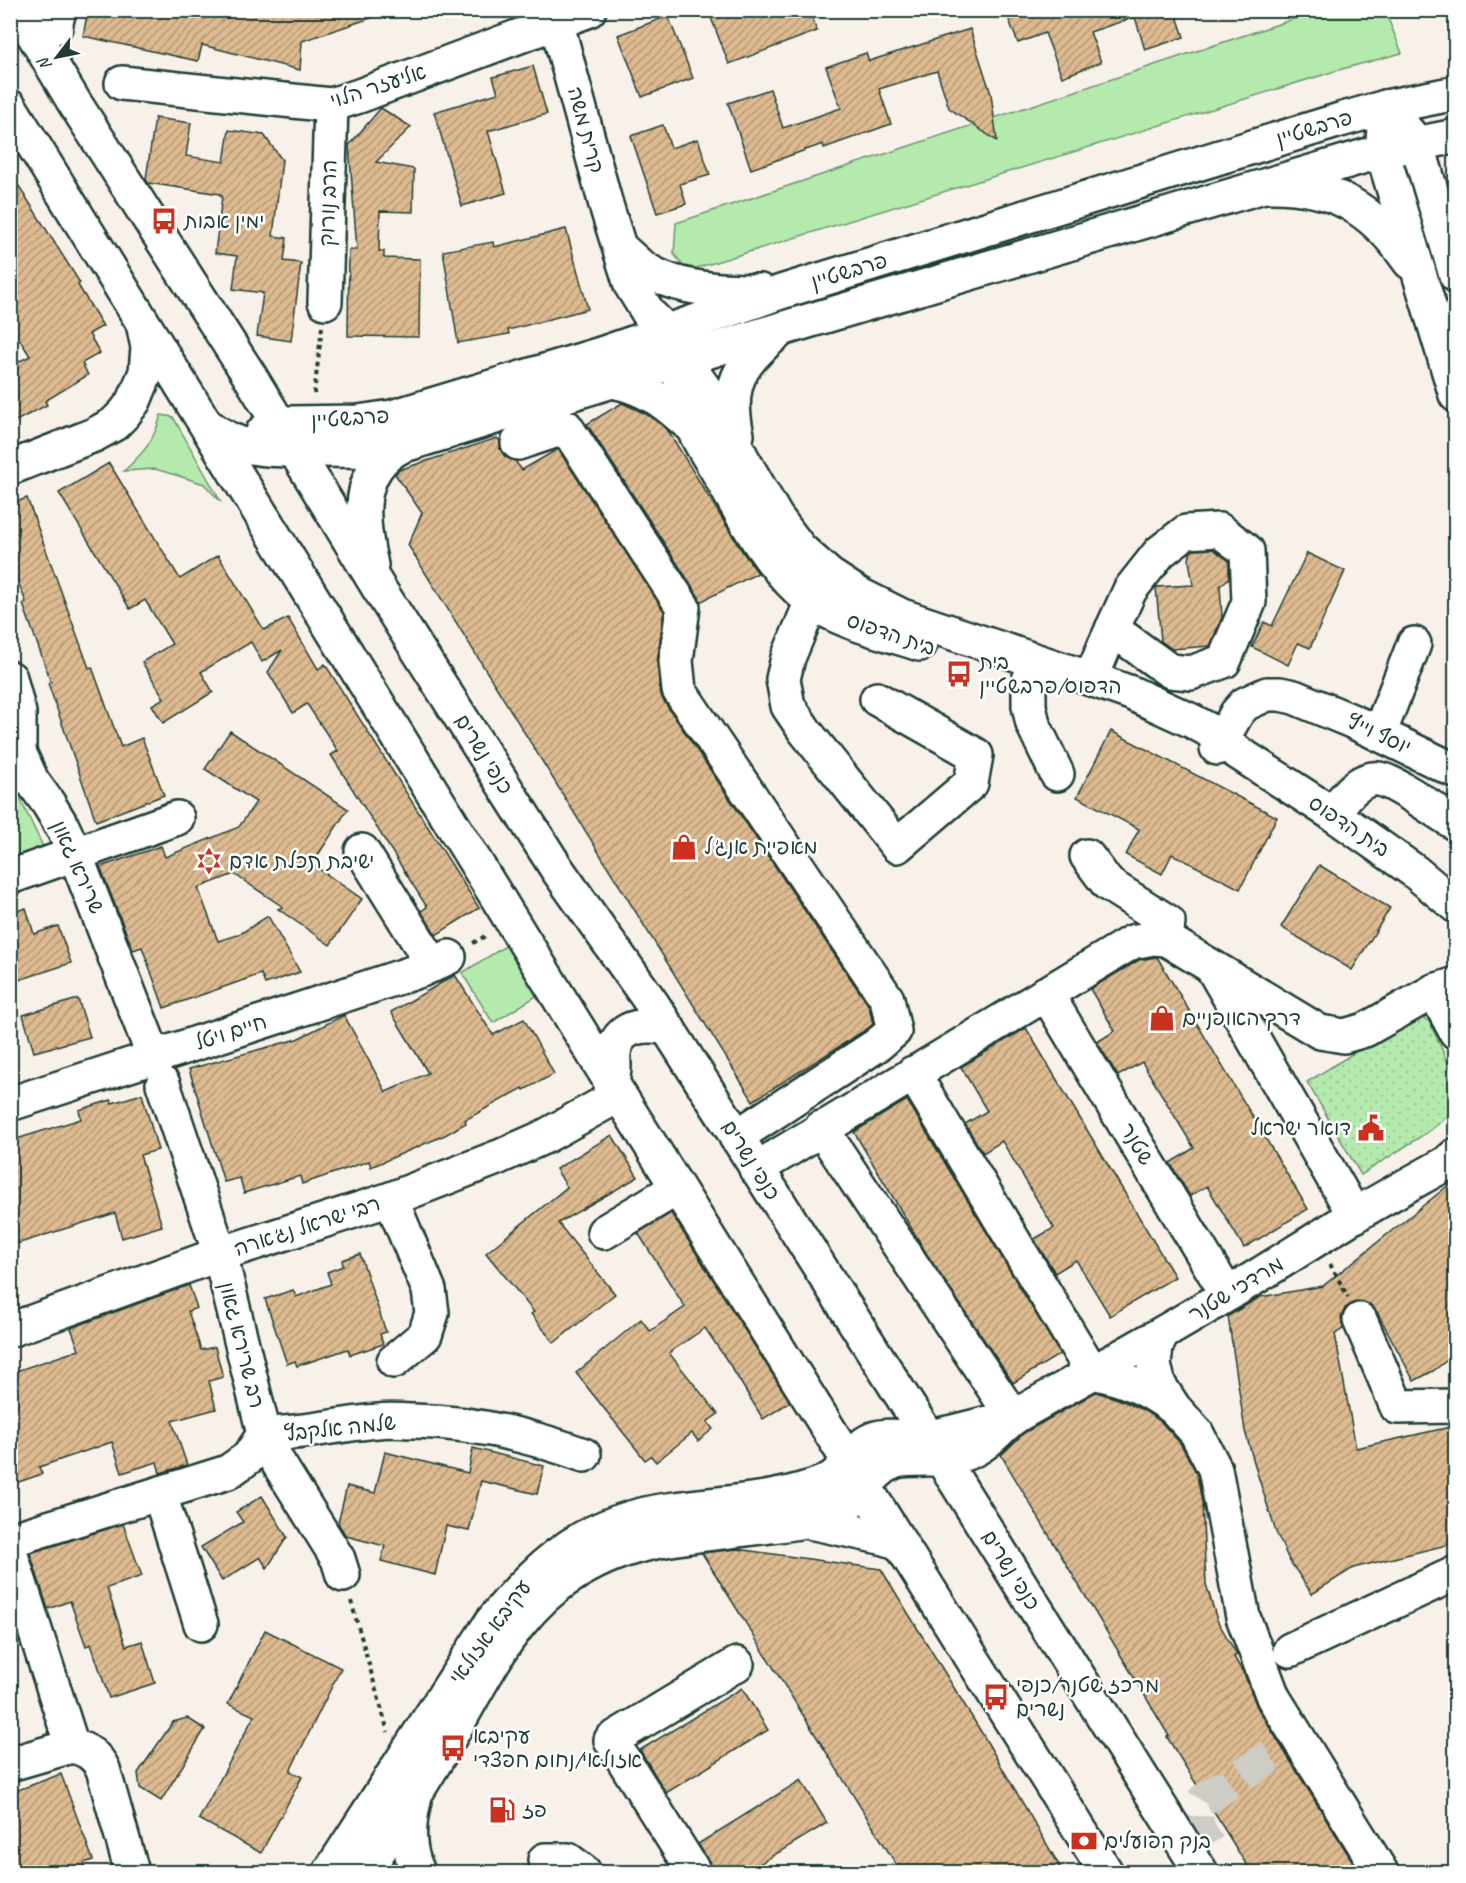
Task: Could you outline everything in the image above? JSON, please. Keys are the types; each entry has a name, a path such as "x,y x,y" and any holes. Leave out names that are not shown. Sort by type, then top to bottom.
{"street":[{"path":"19,10 74,102 295,432"},
{"name":"אליעזר הלוי","path":"122,83 331,105 359,96 555,16 589,10"},
{"name":"קרית משה","path":"555,16 606,205 631,285 645,308 679,341"},
{"name":"פרבשטיין","path":"295,432 367,451 401,446 679,341 781,292 1340,120 1386,107 1455,93"},
{"name":"הרב נורוק","path":"325,302 331,105"},
{"path":"10,107 208,426 241,458 610,1096 677,1188 1106,1872"},
{"path":"1386,107 1417,143 1454,261"},
{"path":"1386,107 1383,151 1455,395"},
{"name":"פרבשטיין","path":"679,341 781,329 1383,151 1455,136"},
{"path":"1269,186 1312,189 1352,203 1391,237 1422,279"},
{"path":"693,428 679,415 607,368 618,337 627,321 630,299 624,261 684,284 720,290 781,292"},
{"path":"10,468 94,435 114,424 124,414 137,394 146,372 148,347 142,320"},
{"path":"742,458 734,411 736,380 742,367 751,356 781,329"},
{"name":"בית הדפוס","path":"679,341 684,400 693,428 768,555 793,585 812,602 833,614 854,622 1225,746"},
{"name":"בית הדפוס","path":"679,341 696,377 714,402 742,458 776,517 800,549 829,575 858,594 902,616 1091,679 1168,709 1207,729 1225,746 1333,814 1414,871 1455,906"},
{"name":"פרבשטיין","path":"241,458 263,432 295,432 385,418 607,368"},
{"path":"518,443 566,427 683,607 676,661 679,690 886,999 894,1031 877,1045 736,1137"},
{"name":"כנפי נשרים","path":"295,432 378,587 557,869 668,1028 934,1447 1206,1864"},
{"path":"378,587 366,541 367,487 370,475 379,462 401,446"},
{"path":"1091,679 1112,629 1130,590 1160,552 1186,532 1219,530 1247,551 1249,602 1224,661 1191,673 1170,671 1112,629"},
{"path":"812,602 788,658 783,679 788,706 805,731 897,846 971,783 976,755 877,699"},
{"path":"1379,734 1414,644"},
{"path":"1029,680 1029,706 1033,724 1057,774"},
{"name":"שרירא גאון","path":"12,684 19,713 19,752 32,781 62,826 75,854 159,1071"},
{"name":"יוסף וייץ","path":"1225,746 1267,706 1287,700 1302,700 1455,771"},
{"path":"1333,814 1358,785 1368,780 1379,779 1393,784 1455,824"},
{"path":"10,877 177,818"},
{"path":"362,851 441,961"},
{"path":"1087,856 1108,884 1168,922 1166,939"},
{"path":"756,1169 1132,942 1153,938 1166,939 1320,1032 1344,1036 1365,1030 1448,982 1455,1032"},
{"name":"חיים ויטל","path":"10,1104 159,1071 441,961"},
{"path":"1211,966 1355,1216"},
{"name":"שטנר","path":"1046,993 1227,1294"},
{"path":"610,1096 614,1073 614,1050 622,1035 631,1029 644,1026 668,1028"},
{"name":"רב שרירא גאון","path":"159,1071 220,1254 264,1434 277,1461 328,1543 344,1575"},
{"path":"913,1073 1092,1372 1132,1382 1155,1394 1174,1408"},
{"name":"רבי ישראל נג'ארה","path":"10,1330 220,1254 391,1199 499,1157 544,1137 610,1096"},
{"path":"821,1128 1013,1417"},
{"name":"מרדכי שטנר","path":"934,1447 966,1453 978,1448 1013,1417 1162,1334 1355,1216 1447,1163 1455,1155"},
{"path":"604,1232 677,1188"},
{"path":"391,1199 429,1290 432,1313 425,1335 394,1362"},
{"path":"1360,1320 1397,1407 1455,1406"},
{"path":"1162,1334 1156,1346 1154,1365 1159,1385 1174,1408 1196,1432 1215,1469 1243,1617 1274,1697 1294,1741 1381,1872"},
{"path":"819,1414 821,1440 816,1461 796,1507 900,1543"},
{"name":"שלמה אלקבץ","path":"10,1540 228,1472 249,1457 264,1434 305,1432 379,1420 448,1422 510,1432 584,1455"},
{"name":"עקיבא אזולאי","path":"359,1867 406,1781 516,1628 538,1602 554,1588 574,1574 618,1551 651,1542 667,1538 759,1528 796,1507 824,1516 841,1509 855,1498 856,1474 880,1470 934,1447"},
{"path":"160,1495 201,1624"},
{"path":"10,1552 72,1746"},
{"path":"1290,1650 1455,1574"},
{"path":"972,1656 965,1673 969,1693 1080,1872"},
{"path":"694,1872 611,1740 737,1664"},
{"path":"10,1764 72,1746 93,1754 103,1769 132,1872"},
{"path":"406,1781 411,1814 409,1839 411,1854 418,1872"},
{"path":"545,1860 568,1860 584,1872"}],"path":[{"path":"295,432 325,302"},
{"path":"441,961 493,931"},
{"path":"1317,1239 1360,1320"},
{"path":"344,1575 406,1781"}],"green space":[{"path":"1318,11 1385,11 1402,53 1342,69 687,271 674,254 676,223"},
{"path":"161,415 173,417 221,502 204,484 179,476 155,469 124,471 147,446 155,433"},
{"path":"10,778 48,857 10,870"},
{"path":"507,945 538,995 493,1023 462,973"},
{"path":"1415,1015 1429,1021 1455,1078 1455,1110 1431,1130 1361,1175 1307,1082"}],"building":[{"path":"88,10 196,10 228,18 229,10 382,10 383,14 302,41 300,70 202,45 198,61 83,36"},
{"path":"708,10 809,10 817,31 729,64"},
{"path":"1019,10 1175,10 1184,37 1145,50 1135,17 1090,32 1101,62 1062,77 1045,33 1018,43 1007,15"},
{"path":"668,16 693,78 642,97 618,35"},
{"path":"970,29 991,94 997,141 949,108 937,71 879,89 891,124 824,148 823,144 751,169 728,103 770,89 783,128 841,108 826,67 866,53 869,61"},
{"path":"533,66 547,114 488,131 506,193 462,206 434,112 498,93 493,77"},
{"path":"381,108 411,127 376,162 414,169 413,212 380,211 379,251 384,251 384,258 420,259 419,337 348,336 349,250 357,250 349,145"},
{"path":"155,118 191,123 186,156 224,162 229,130 264,135 282,160 273,236 287,238 284,261 301,263 291,341 257,336 263,293 233,289 237,256 215,253 222,196 148,183 146,179"},
{"path":"663,125 671,148 698,139 710,175 680,184 686,204 657,213 631,136"},
{"path":"10,172 80,283 78,285 103,326 89,334 100,353 82,363 88,375 45,401 47,405 10,424 10,366 30,356 10,324"},
{"path":"566,229 588,309 508,330 509,334 458,343 443,251 493,242 494,247"},
{"path":"622,403 646,414 667,429 758,573 700,602 699,597 587,424"},
{"name":"מאפיית אנג'ל","path":"497,438 505,457 515,461 522,470 558,449 664,611 657,663 663,700 869,1006 873,1024 867,1029 753,1101 408,545 422,513 395,474 399,470"},
{"path":"109,463 180,579 218,555 264,630 288,618 318,669 325,664 479,908 436,935 421,911 427,907 331,755 338,751 307,704 293,713 268,672 282,650 262,662 251,642 201,672 213,692 163,723 152,705 164,698 142,662 172,644 145,600 130,609 59,493"},
{"path":"27,498 89,668 92,667 121,747 142,738 164,795 96,821 48,683 51,682 23,604 26,602 10,561 10,504"},
{"path":"1213,549 1229,561 1229,578 1220,586 1222,617 1210,646 1172,649 1161,641 1156,587 1193,585 1190,553 1193,550"},
{"path":"1307,553 1345,571 1310,648 1298,643 1288,665 1252,647 1264,622 1272,626"},
{"path":"230,731 348,809 312,864 362,899 330,945 278,909 283,907 234,874 198,888 218,941 240,934 268,916 300,972 265,984 261,974 164,1008 142,947 133,950 100,867 161,846 165,857 239,827 256,802 205,769"},
{"path":"1111,731 1277,817 1240,889 1172,854 1162,874 1126,855 1139,829 1077,797"},
{"path":"1319,865 1390,908 1352,970 1281,927"},
{"path":"26,908 34,934 58,926 71,963 10,983 10,913"},
{"path":"1157,957 1308,1209 1244,1248 1207,1186 1190,1196 1170,1163 1194,1148 1142,1062 1118,1076 1097,1042 1115,1031 1090,989 1139,960"},
{"path":"455,975 493,1035 524,1019 554,1074 465,1120 466,1123 445,1135 371,1167 369,1161 302,1184 300,1176 244,1193 240,1178 224,1182 189,1069 297,1039 344,1015 386,1092 428,1073 391,1012"},
{"path":"78,999 90,1037 34,1052 23,1015"},
{"path":"1026,1028 1175,1277 1110,1316 1076,1260 1055,1273 1034,1239 1054,1228 1002,1141 983,1153 965,1124 987,1111 961,1067"},
{"path":"142,1094 158,1150 140,1155 162,1226 122,1238 115,1213 10,1246 10,1141 81,1119 79,1110 111,1100 112,1103"},
{"path":"907,1100 1060,1354 1013,1383 928,1256 854,1132"},
{"path":"612,1135 638,1177 558,1223 615,1294 554,1343 531,1314 534,1312 486,1253 567,1187 556,1169"},
{"path":"1455,1180 1455,1354 1433,1371 1414,1381 1377,1312 1371,1305 1363,1302 1353,1303 1345,1308 1341,1318 1343,1329 1335,1334 1356,1448 1455,1426 1455,1543 1353,1568 1312,1594 1289,1560 1276,1532 1258,1476 1245,1431 1228,1316 1260,1297 1323,1286"},
{"path":"671,1213 790,1402 763,1419 705,1328 669,1353 718,1414 707,1422 713,1429 698,1441 692,1433 656,1462 651,1456 645,1460 576,1373 641,1319 650,1331 685,1307 638,1233"},
{"path":"360,1254 386,1332 380,1334 383,1344 350,1355 348,1349 297,1366 295,1361 287,1364 265,1299 293,1290 296,1297 331,1284 327,1272 343,1266 342,1260"},
{"path":"189,1285 197,1308 188,1311 201,1350 215,1347 223,1377 209,1381 216,1409 172,1421 187,1465 160,1473 157,1462 122,1473 112,1442 39,1467 42,1474 10,1485 10,1373 79,1350 71,1328"},
{"path":"1096,1392 1143,1410 1161,1422 1180,1443 1197,1474 1202,1502 1206,1584 1217,1620 1237,1655 1234,1657 1245,1676 1257,1707 1359,1872 1251,1872 1167,1737 1169,1736 1001,1455 1024,1433"},
{"path":"473,1448 544,1466 537,1494 481,1481 469,1531 446,1526 435,1575 381,1561 385,1546 346,1536 338,1523 347,1486 375,1493 385,1452 468,1473"},
{"path":"262,1496 287,1537 267,1568 260,1557 222,1581 201,1547 243,1522 236,1512"},
{"path":"123,1524 142,1576 107,1588 126,1646 142,1641 155,1683 109,1698 91,1644 86,1646 70,1601 48,1609 30,1553"},
{"path":"737,1549 881,1569 983,1735 1063,1872 901,1872 702,1553"},
{"path":"265,1630 341,1668 290,1771 302,1777 261,1853 199,1819 254,1716 228,1704"},
{"path":"742,1688 768,1730 666,1793 640,1750"},
{"path":"187,1718 205,1729 161,1801 140,1788 138,1773 173,1722"},
{"path":"61,1774 93,1860 84,1863 87,1872 10,1872 10,1793"},
{"path":"801,1780 827,1823 746,1872 713,1872 710,1862 698,1844"}],"tunnel":[{"path":"1209,1846 1202,1835 1197,1818 1197,1812 1203,1800 1290,1744"}],"place":[{"name":"ימין אבות","path":"164,221"},
{"name":"בית הדפוס/פרבשטיין","path":"959,674"},
{"name":"מאפיית אנג'ל","path":"684,847"},
{"name":"ישיבת תכלת אדם","path":"209,861"},
{"name":"דרך האופניים","path":"1162,1018"},
{"name":"דואר ישראל","path":"1371,1128"},
{"name":"מרכז שטנר/כנפי נשרים","path":"996,1697"},
{"name":"עקיבא אזולאי/נחום חפצדי","path":"453,1748"},
{"name":"פז","path":"502,1810"},
{"name":"בנק הפועלים","path":"1084,1841"}]}
